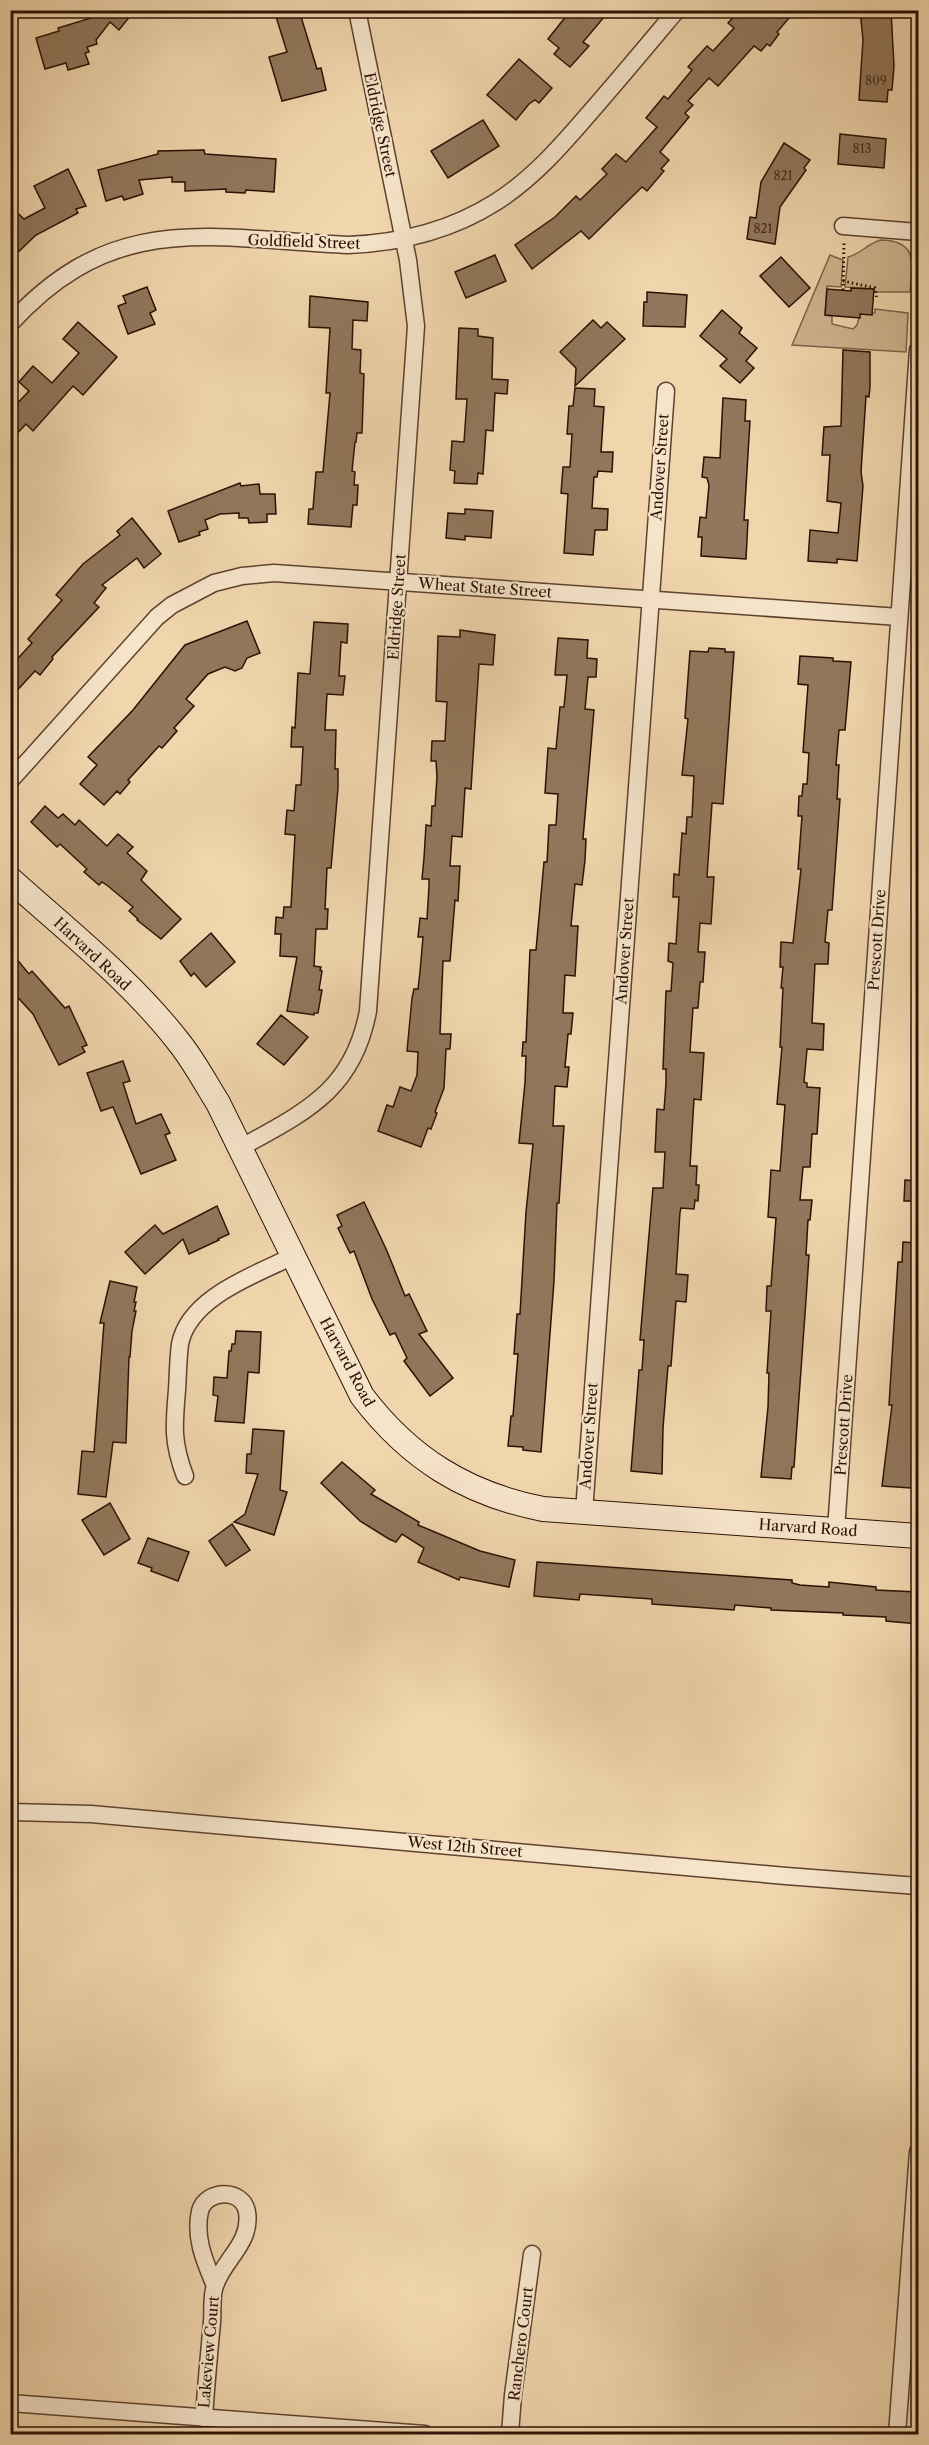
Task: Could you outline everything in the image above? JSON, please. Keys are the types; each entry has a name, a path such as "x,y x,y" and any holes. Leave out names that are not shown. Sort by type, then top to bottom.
{"street":[{"name":"Eldridge Street","path":"240,1148 317,1103 329,1092 354,1058 368,1011 416,326 404,238 357,10"},
{"name":"Goldfield Street","path":"10,324 31,302 66,274 122,246 155,239 193,236 348,245 385,242 438,229 469,217 524,182 567,140 677,10"},
{"path":"843,226 918,232"},
{"name":"Prescott Drive","path":"836,1530 918,350"},
{"name":"Andover Street","path":"584,1512 666,391"},
{"name":"Wheat State Street","path":"10,781 158,617 188,595 242,576 274,573 899,617"},
{"name":"Harvard Road","path":"10,879 100,958 180,1043 219,1103 363,1396 380,1420 401,1441 447,1474 496,1497 543,1509 918,1536"},
{"path":"184,1476 176,1453 173,1434 180,1343 188,1324 199,1308 214,1296 293,1256"},
{"name":"West 12th Street","path":"10,1812 91,1814 918,1886"},
{"path":"897,2434 918,2152"},
{"name":"Lakeview Court","path":"204,2418 215,2286 243,2238 247,2224 247,2210 241,2200 230,2194 216,2194 205,2200 200,2210 198,2225 201,2251 215,2286"},
{"name":"Ranchero Court","path":"510,2434 532,2254"},
{"path":"10,2403 425,2434"}],"path":[{"path":"843,226 845,257 843,290"},
{"path":"843,281 875,288 877,300"}],"shaded area":[{"path":"881,240 893,241 902,245 911,256 910,292 874,292 874,289 845,287 848,257"},
{"path":"830,255 843,260 841,287 827,286 825,315 832,316 832,324 853,329 857,325 860,314 875,313 875,309 908,313 906,352 792,345"}],"building":[{"path":"95,10 135,10 119,30 110,22 96,40 97,44 87,47 89,52 85,53 89,64 68,70 66,63 45,69 36,38 59,31 58,28 101,15"},
{"path":"274,10 299,10 317,69 321,68 326,90 282,101 269,57 287,52"},
{"path":"571,10 610,10 583,42 589,46 570,67 554,54 559,48 548,39"},
{"path":"796,10 777,32 779,34 770,46 767,44 761,51 754,46 718,86 709,78 688,101 693,105 685,113 689,117 660,152 669,160 661,169 664,171 647,191 642,187 589,239 581,231 532,269 515,245 555,217 576,196 580,200 607,174 602,169 616,154 626,162 657,127 646,118 664,96 668,99 692,70 688,67 707,46 713,51 734,28 728,23 739,11"},
{"path":"860,10 891,10 894,66 892,90 888,90 887,102 859,100 863,40"},
{"path":"519,59 552,88 539,103 535,100 529,104 516,120 487,95"},
{"path":"483,120 499,146 448,178 431,151"},
{"path":"840,134 886,139 884,168 838,164"},
{"path":"784,143 810,160 804,168 806,170 780,207 775,244 747,239 750,217 756,218 761,182"},
{"path":"204,150 205,154 276,159 274,192 246,190 245,193 226,192 226,189 185,191 185,182 172,182 172,177 139,180 143,194 124,200 122,196 106,201 98,170 158,154 158,151"},
{"path":"68,169 86,206 76,209 78,213 36,235 10,260 10,206 24,219 45,208 34,186"},
{"path":"495,255 506,281 466,298 455,272"},
{"path":"781,257 810,288 789,307 760,276"},
{"path":"147,287 156,310 150,313 155,324 128,334 118,306 126,303 123,296"},
{"path":"851,288 874,289 872,315 860,314 860,318 825,315 827,289 851,291"},
{"path":"647,292 687,295 685,327 643,326 644,302 647,302"},
{"path":"310,296 368,302 367,321 353,320 352,349 361,350 360,373 364,374 362,433 357,433 352,471 355,472 354,485 358,485 357,505 353,505 351,527 308,524 309,509 313,509 316,472 323,472 330,393 326,393 330,328 309,327"},
{"path":"722,310 742,328 739,333 757,348 746,361 754,368 740,383 720,366 727,359 700,336"},
{"path":"593,320 601,328 607,322 625,339 575,386 576,368 560,352"},
{"path":"78,322 117,357 83,395 73,386 33,431 26,424 10,441 10,411 29,391 19,382 33,366 52,383 79,353 63,339"},
{"path":"459,328 478,329 478,336 493,338 492,379 508,380 507,394 495,393 493,431 486,430 483,474 478,473 477,484 454,483 455,471 450,470 452,441 464,442 467,399 456,399"},
{"path":"843,350 870,352 870,387 869,397 866,396 861,472 863,486 857,561 837,559 837,563 808,561 810,530 838,533 841,503 827,501 830,455 822,455 824,427 841,426"},
{"path":"575,388 595,389 594,406 604,407 601,452 613,452 612,472 598,471 597,477 594,477 592,508 608,509 607,530 595,530 593,555 564,553 568,494 561,493 563,467 570,467 572,434 567,434 569,406 573,406"},
{"path":"723,398 746,400 745,421 750,421 744,520 748,520 746,559 701,556 702,537 698,537 700,517 706,518 709,485 707,478 702,477 704,457 720,458"},
{"path":"240,483 241,486 259,484 260,494 275,494 276,514 267,514 267,522 249,523 248,518 239,518 239,513 220,514 205,520 208,529 199,532 200,535 179,542 168,511"},
{"path":"465,509 493,511 491,538 465,536 465,540 446,538 448,513 465,514"},
{"path":"132,518 161,554 144,568 137,558 102,585 106,588 94,603 99,607 52,657 53,659 40,675 35,671 10,698 10,667 32,643 28,639 62,600 56,595 83,564 120,535 117,531"},
{"path":"247,621 260,653 247,658 242,668 235,671 225,667 208,674 186,699 194,706 174,728 177,731 162,748 159,746 128,780 130,782 120,794 117,791 104,805 80,784 97,765 88,757 133,710 185,645"},
{"path":"314,622 348,624 347,643 341,642 339,676 345,676 343,695 327,694 325,730 336,730 335,769 338,769 338,788 331,868 327,868 325,909 328,909 327,929 316,929 314,966 321,967 319,990 322,990 318,1013 314,1015 287,1011 297,957 280,956 281,934 275,934 276,917 283,918 284,907 291,907 295,835 285,834 287,810 294,811 296,785 301,785 303,747 291,747 292,727 295,728 298,673 310,674"},
{"path":"460,630 495,635 493,665 479,664 471,789 465,788 462,837 452,836 450,866 460,866 458,901 455,900 450,961 443,961 440,1034 451,1034 450,1049 446,1049 444,1088 435,1112 437,1113 421,1147 378,1131 387,1105 393,1107 400,1087 411,1091 417,1075 418,1052 407,1051 412,998 414,989 418,989 420,972 423,937 418,937 420,918 427,919 429,879 422,879 426,825 431,826 432,806 435,806 437,777 436,761 431,761 432,741 445,741 447,702 436,701 438,636 460,637"},
{"path":"558,638 588,640 587,658 597,659 596,677 588,677 585,709 594,710 583,839 586,839 585,860 582,885 575,884 571,926 578,926 575,976 565,975 563,1013 573,1013 571,1034 568,1034 565,1067 569,1067 567,1087 555,1086 553,1126 564,1126 541,1452 508,1446 511,1416 513,1416 518,1354 514,1354 517,1314 520,1314 533,1144 519,1143 525,1083 526,1056 522,1056 523,1042 526,1042 530,950 536,950 544,862 547,862 549,825 556,825 558,794 545,793 548,748 556,749 560,707 564,707 567,675 555,675"},
{"path":"709,648 734,652 723,804 712,803 707,877 714,877 711,924 700,923 698,952 705,952 703,982 700,982 698,1008 693,1008 690,1052 704,1053 701,1100 694,1099 690,1166 697,1166 698,1201 695,1200 694,1209 681,1208 680,1212 676,1274 688,1275 686,1302 676,1301 671,1366 668,1366 662,1474 631,1471 639,1370 642,1370 644,1340 640,1340 653,1188 663,1188 665,1152 655,1152 657,1109 664,1110 666,1083 666,1069 663,1069 666,991 671,991 673,963 668,961 669,943 676,944 679,897 673,897 674,874 679,875 682,833 686,834 687,817 692,817 694,776 682,775 688,719 685,718 690,651 708,652"},
{"path":"800,656 833,658 833,661 851,662 845,730 839,730 836,765 839,765 837,799 840,799 832,910 828,910 825,942 829,943 828,964 815,964 812,1023 824,1024 823,1050 807,1049 804,1082 807,1083 807,1087 820,1088 817,1134 812,1134 810,1167 803,1167 800,1200 812,1200 810,1220 808,1220 806,1255 809,1255 794,1467 792,1467 791,1479 761,1477 768,1407 769,1373 767,1373 771,1311 766,1311 767,1286 771,1286 776,1218 768,1217 771,1170 780,1171 785,1105 777,1104 782,1047 780,1047 783,988 781,988 783,967 780,967 781,942 793,943 801,869 798,869 802,816 798,816 799,796 802,796 803,784 807,784 809,753 803,752 808,685 798,684"},
{"path":"45,806 58,818 63,814 75,825 79,820 107,846 118,834 133,847 127,853 147,871 141,880 181,919 161,939 137,920 129,911 133,907 102,882 99,885 84,872 87,869 60,844 57,847 31,822"},
{"path":"211,933 235,962 206,987 194,973 191,976 180,961"},
{"path":"10,951 29,974 32,971 65,1008 69,1006 87,1045 82,1047 85,1052 59,1065 33,1014 10,989"},
{"path":"281,1015 308,1037 284,1065 257,1044"},
{"path":"123,1061 130,1081 123,1083 136,1124 161,1114 170,1133 165,1135 176,1160 141,1174 113,1107 101,1111 87,1073"},
{"path":"905,1180 918,1181 918,1201 904,1201"},
{"path":"364,1202 405,1296 409,1294 427,1331 419,1334 453,1378 430,1396 404,1361 407,1358 395,1333 390,1335 372,1299 354,1251 350,1253 338,1228 342,1226 337,1215"},
{"path":"217,1206 229,1234 219,1240 189,1254 183,1239 145,1274 125,1252 155,1225 163,1234"},
{"path":"903,1242 918,1243 918,1434 916,1434 911,1488 882,1486 892,1405 889,1405 898,1262 902,1262"},
{"path":"110,1281 137,1287 129,1357 126,1443 113,1442 106,1497 78,1494 82,1451 94,1452 104,1323 100,1323"},
{"path":"236,1331 261,1332 259,1373 248,1372 244,1423 215,1421 218,1396 213,1395 214,1377 227,1378 229,1351 231,1351 232,1344 235,1344"},
{"path":"253,1429 284,1431 280,1490 287,1492 274,1535 234,1522 245,1514 258,1474 246,1473 247,1454 251,1454"},
{"path":"342,1462 375,1490 371,1494 419,1522 418,1525 480,1551 515,1560 509,1587 460,1577 459,1580 418,1562 424,1548 402,1534 396,1542 360,1521 321,1483"},
{"path":"110,1503 130,1539 104,1555 82,1520"},
{"path":"232,1524 250,1550 226,1566 209,1541"},
{"path":"148,1538 189,1552 178,1581 151,1571 152,1568 138,1563"},
{"path":"537,1562 792,1580 792,1583 800,1585 829,1587 829,1582 876,1587 876,1590 918,1592 918,1624 886,1621 886,1617 771,1610 771,1608 735,1605 734,1610 652,1604 652,1599 580,1594 579,1600 534,1596"}]}
